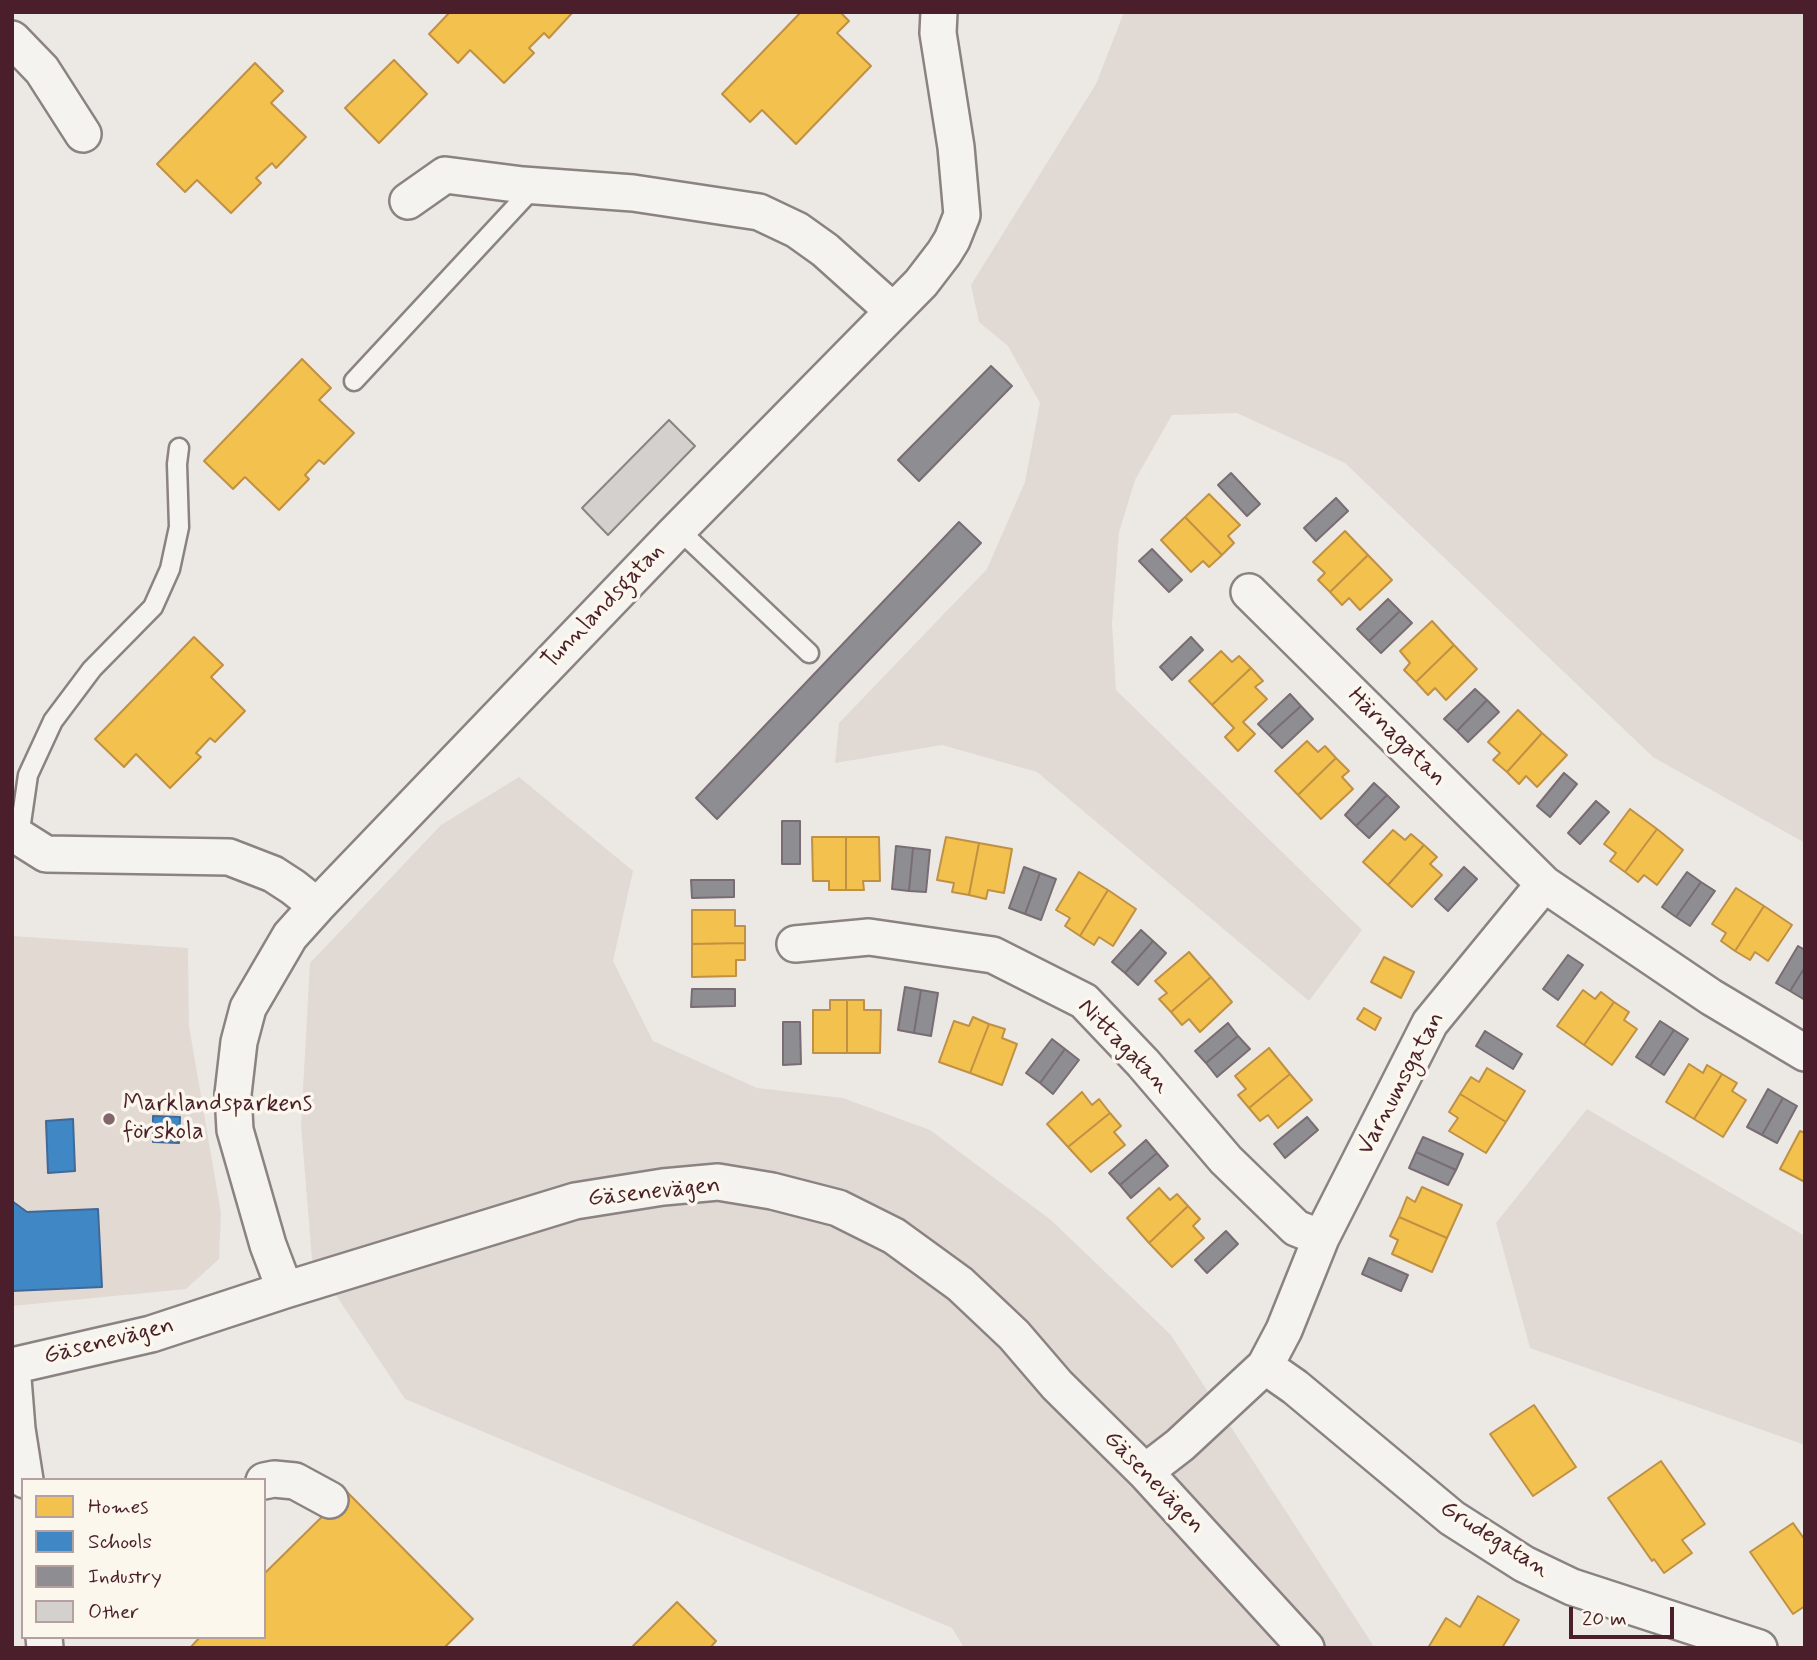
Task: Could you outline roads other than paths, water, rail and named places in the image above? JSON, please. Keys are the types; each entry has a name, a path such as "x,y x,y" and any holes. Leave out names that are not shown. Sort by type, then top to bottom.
{"street":[{"name":"Tunnlandsgatan","path":"285,1290 268,1245 235,1130 233,1094 239,1042 248,1008 290,936 317,906 678,529 920,283 944,253 962,215 956,147 938,33 939,12"},
{"path":"12,39 42,70 83,134"},
{"path":"408,201 445,175 535,186 640,194 759,212 797,230 825,250 893,311"},
{"name":"Härnagatan","path":"1249,592 1544,884"},
{"path":"19,837 46,854 229,857 274,874 317,906"},
{"path":"1544,884 1711,997 1805,1054"},
{"name":"Varnumsgatan","path":"1145,1472 1180,1445 1265,1366 1284,1330 1321,1238 1430,1023 1544,884"},
{"name":"Nittagatan","path":"795,944 869,937 993,955 1084,1001 1143,1063 1226,1160 1296,1228 1321,1238"},
{"name":"Gäsenevägen","path":"12,1366 151,1334 575,1201 663,1187 718,1182 772,1191 838,1208 894,1236 960,1284 1014,1335 1057,1385 1145,1472 1306,1648"},
{"path":"12,1366 24,1478"},
{"name":"Grudegatan","path":"1265,1366 1295,1387 1452,1518 1524,1564 1572,1587 1759,1648"},
{"path":"266,1481 295,1481 330,1500"}],"lane":[{"path":"354,381 535,186"},
{"path":"19,837 28,775 53,720 92,669 153,607 170,569 179,527 179,448"},
{"path":"678,529 809,653"}],"place":[{"name":"Marklandsparkens förskola","path":"109,1119"}]}
